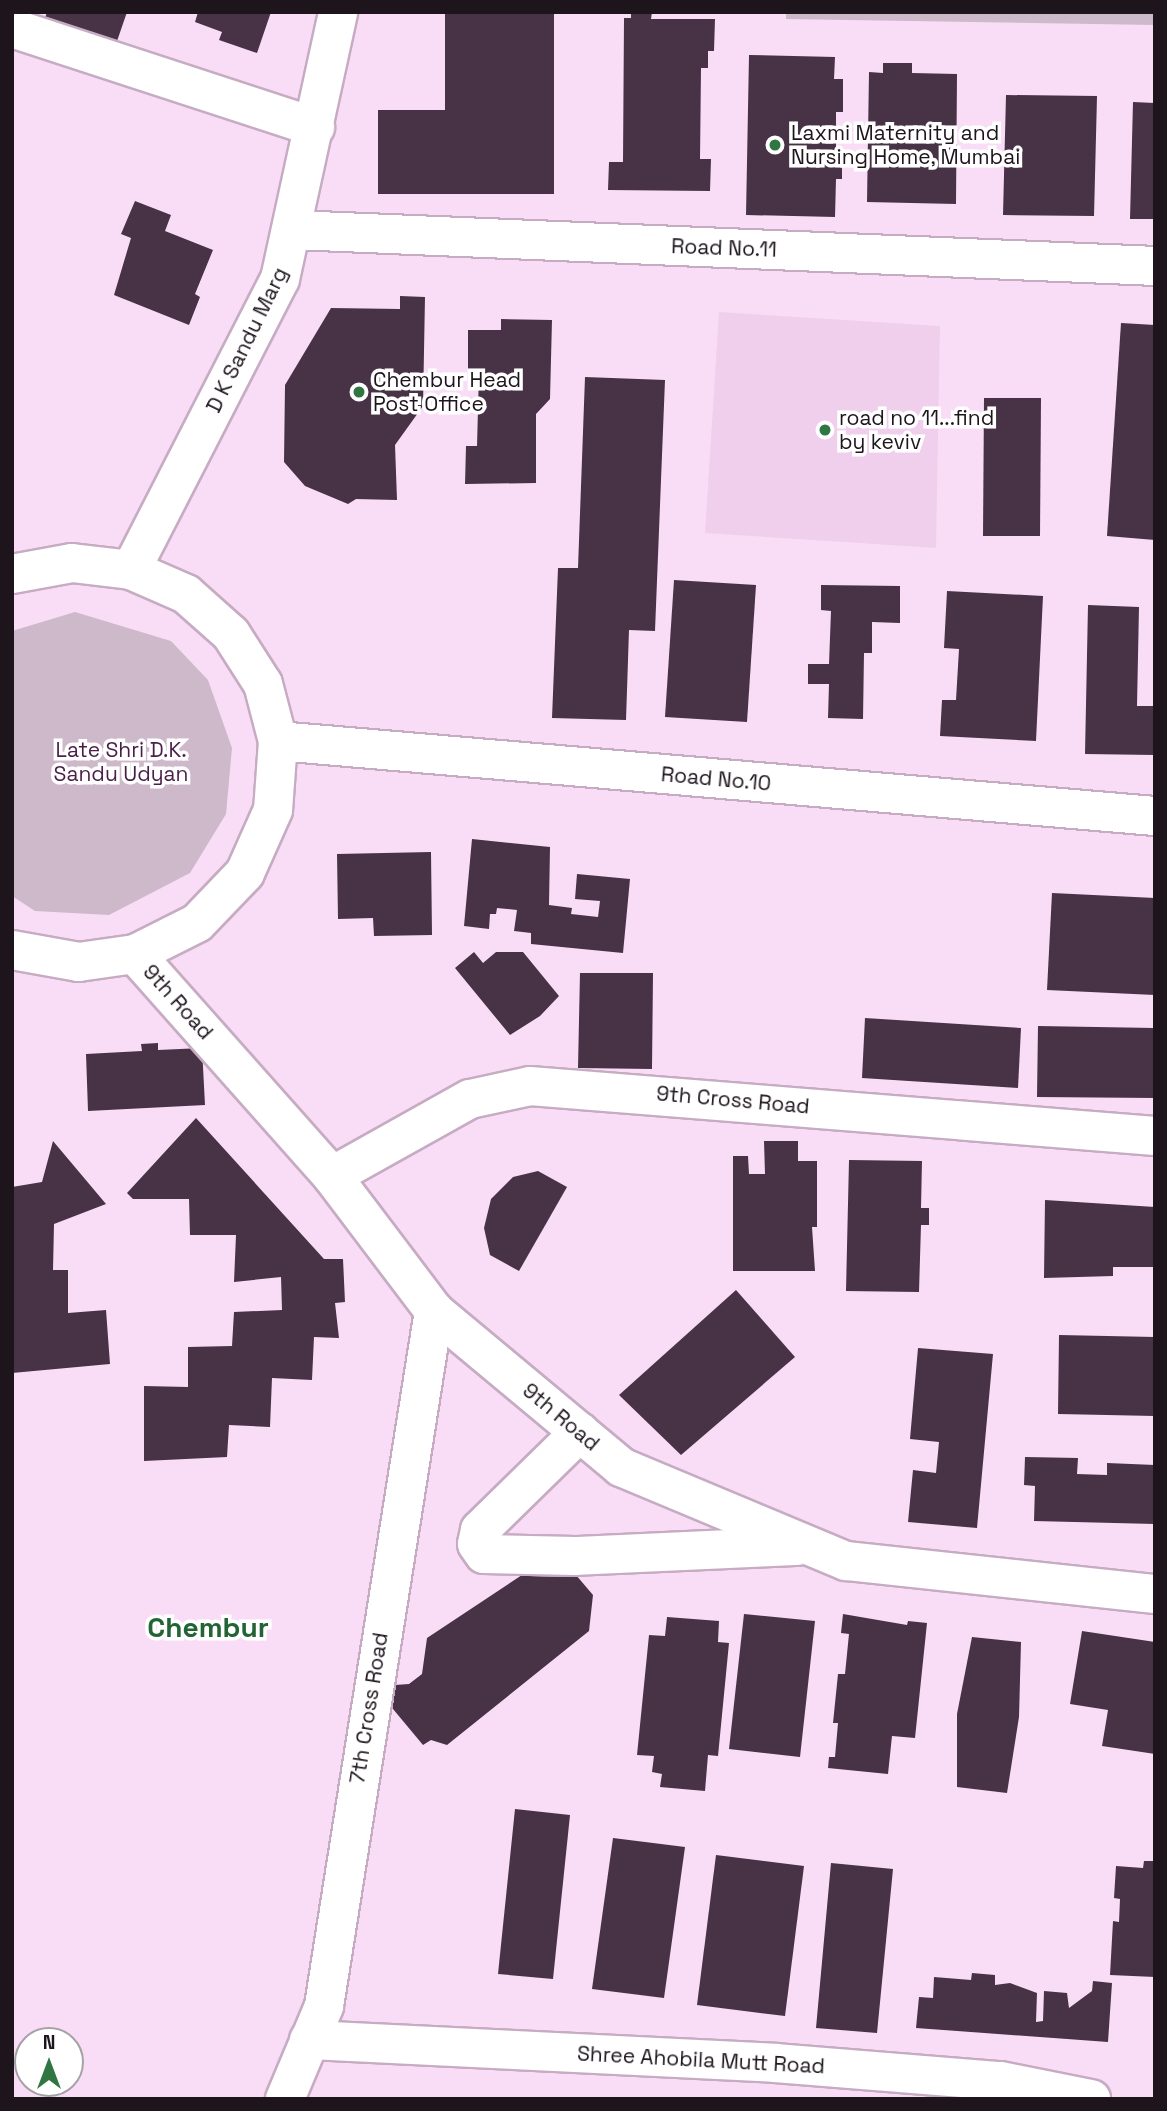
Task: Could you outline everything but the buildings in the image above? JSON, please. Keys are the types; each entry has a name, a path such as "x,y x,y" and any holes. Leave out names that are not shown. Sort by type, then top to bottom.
{"street":[{"name":"D K Sandu Marg","path":"131,570 280,279 294,230 338,12"},
{"path":"12,28 315,127"},
{"name":"Road No.11","path":"294,230 1155,266"},
{"path":"12,574 72,563 131,570 186,594 231,634 263,684 278,741 273,810 245,873 197,923 135,954 79,962 12,950"},
{"name":"Road No.10","path":"278,741 1155,816"},
{"name":"9th Road","path":"135,954 332,1176 434,1311 621,1466 846,1561 1155,1594"},
{"name":"9th Cross Road","path":"332,1176 470,1099 530,1086 1155,1136"},
{"name":"7th Cross Road","path":"285,2099 324,2006 434,1311"},
{"path":"580,1432 480,1530 477,1544 484,1554 575,1556 810,1546"},
{"name":"Shree Ahobila Mutt Road","path":"309,2040 775,2063 1000,2081 1091,2099"}],"shaded area":[{"name":"road no 11...find by keviv","path":"719,312 940,326 936,548 705,533"}],"green space":[{"path":"786,12 1155,12 1155,25 786,19"},
{"name":"Late Shri D.K. Sandu Udyan","path":"75,612 171,641 208,680 232,748 226,814 190,873 109,915 35,911 12,896 12,631"}],"place":[{"name":"Laxmi Maternity and Nursing Home, Mumbai","path":"775,145"},
{"name":"Chembur Head Post Office","path":"359,392"},
{"name":"road no 11...find by keviv","path":"825,430"}],"district":[{"name":"Chembur","path":"208,1627"}]}
